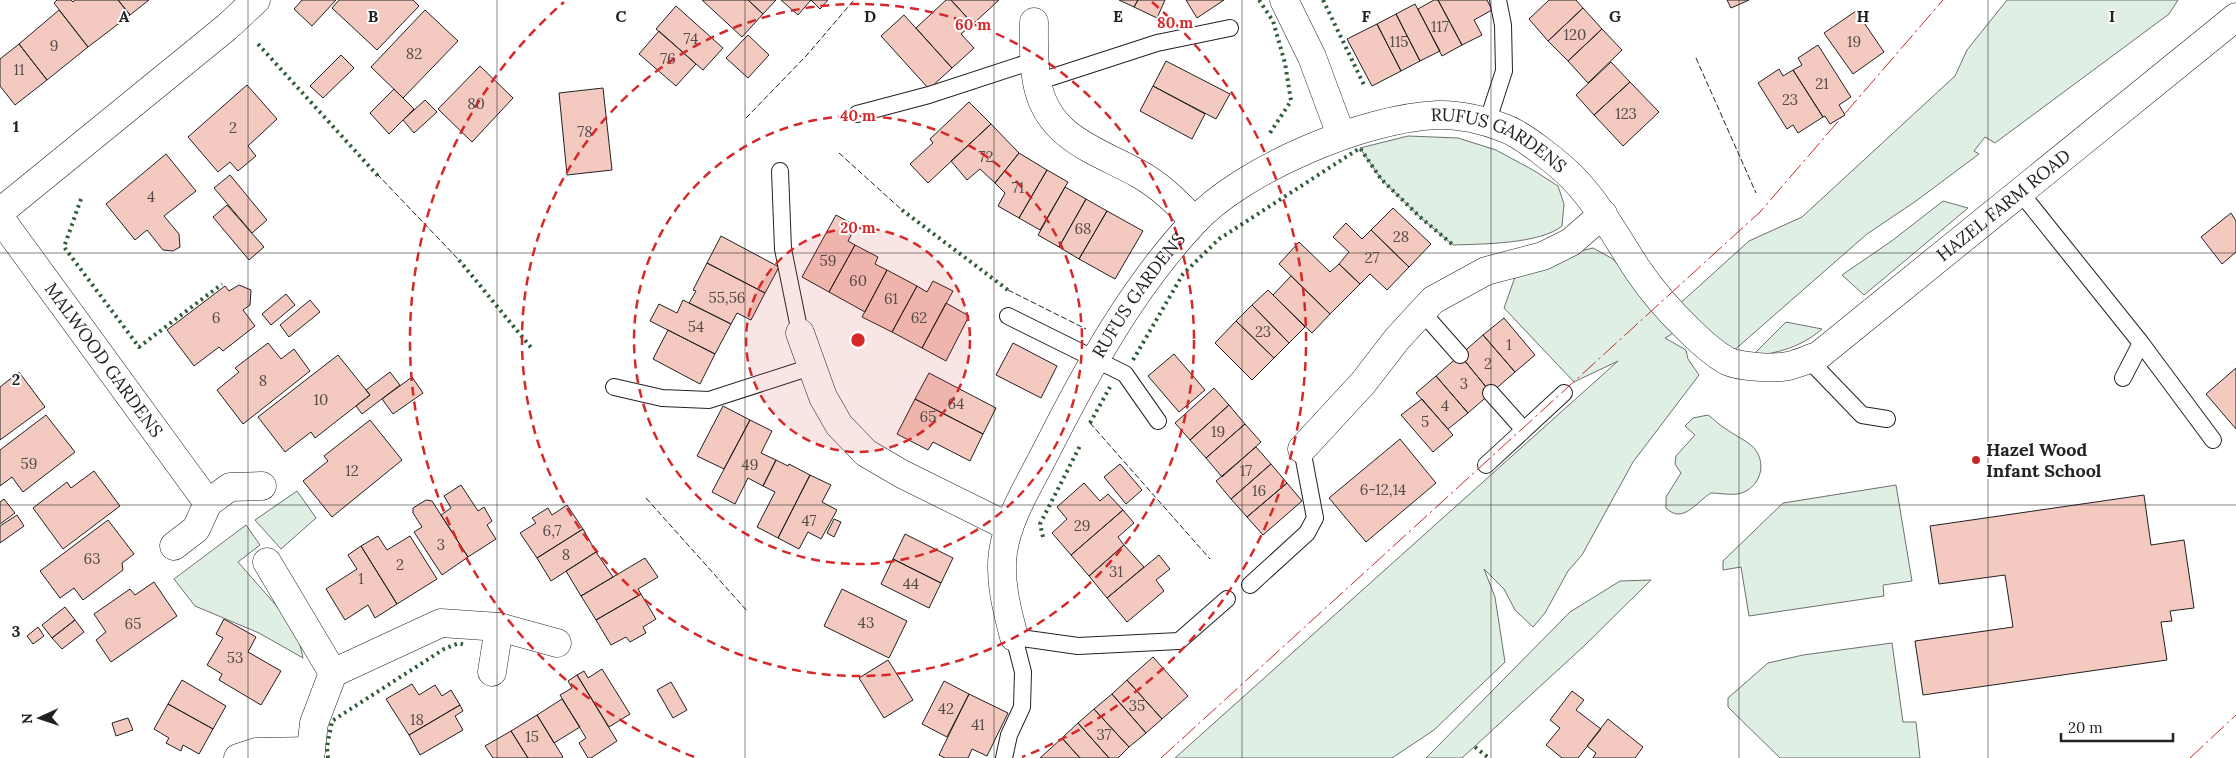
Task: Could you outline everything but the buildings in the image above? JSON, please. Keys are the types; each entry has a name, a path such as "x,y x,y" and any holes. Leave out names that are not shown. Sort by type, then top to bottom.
{"street":[{"path":"0,212 227,27 256,0"},
{"path":"1284,0 1312,57 1341,135"},
{"name":"HAZEL FARM ROAD","path":"1759,367 1788,366 1818,356 2236,18"},
{"path":"1034,22 1035,71 1050,117 1074,140 1140,174 1174,198 1194,221"},
{"name":"RUFUS GARDENS","path":"1014,637 1007,610 1003,574 1003,553 1009,527 1026,490 1095,359 1141,287 1194,221 1226,193 1298,154 1341,135 1408,118 1439,115 1506,128 1535,147 1572,177 1603,214 1640,272 1674,315 1703,343 1729,362 1759,367"},
{"path":"1302,449 1363,384 1397,339 1433,300 1486,271 1543,256 1571,242 1603,214"},
{"name":"MALWOOD GARDENS","path":"0,218 208,503"},
{"path":"800,332 811,368 823,397 839,425 866,452 902,474 1009,527"},
{"path":"174,546 196,529 208,503 230,487 262,486"},
{"path":"268,562 333,673"},
{"path":"238,758 256,752 311,754 314,723 333,673 441,624 499,627 557,643"},
{"path":"492,672 499,627"}],"lane":[{"path":"1486,123 1504,71 1503,25 1498,0"},
{"path":"857,114 929,95 1230,28"},
{"path":"780,172 783,249 800,332"},
{"path":"2020,192 2141,343 2213,440"},
{"path":"1422,312 1460,355"},
{"path":"1008,316 1125,374 1158,421"},
{"path":"2123,378 2141,343"},
{"path":"1808,359 1862,415 1887,419"},
{"path":"614,387 662,398 709,400 811,368"},
{"path":"1491,392 1524,430"},
{"path":"1486,465 1564,394"},
{"path":"1250,585 1307,533 1315,518 1302,449"},
{"path":"1004,758 1009,735 1022,707 1023,672 1014,637 1078,646 1179,641 1227,599"}],"green space":[{"path":"2007,0 2178,0 2169,14 1995,143 1985,137 1974,151 1979,154 1916,201 1867,234 1731,353 1676,307 1749,241 1802,217 1955,76 1967,50"},
{"path":"1408,136 1458,138 1496,150 1533,170 1558,186 1564,204 1562,226 1552,232 1525,240 1453,245 1420,217 1381,179 1360,148"},
{"path":"1943,201 1968,208 1864,295 1842,275 1893,240"},
{"path":"1593,248 1613,259 1677,331 1665,338 1686,350 1688,359 1699,375 1633,462 1582,555 1568,571 1545,613 1533,627 1515,610 1504,589 1484,569 1495,597 1505,662 1434,730 1392,758 1175,758 1618,361 1574,382 1504,308 1515,277 1576,252"},
{"path":"1786,322 1822,329 1798,345 1771,353 1752,356"},
{"path":"1708,415 1752,446 1761,464 1759,476 1752,487 1742,493 1711,493 1690,510 1678,514 1672,513 1666,508 1666,497 1681,473 1675,464 1676,456 1695,435 1685,426 1693,418"},
{"path":"1896,485 1912,581 1883,585 1884,596 1749,616 1741,567 1723,570 1723,561 1783,503"},
{"path":"297,491 316,518 281,549 255,520"},
{"path":"246,525 260,545 238,562 289,620 298,636 303,658 259,633 195,606 174,579"},
{"path":"1651,580 1584,646 1462,758 1426,758 1570,612 1620,581"},
{"path":"1892,643 1903,722 1916,722 1920,758 1780,758 1728,707 1728,698 1768,663 1803,655"}],"hedge":[{"path":"1259,0 1273,21 1285,63 1291,101 1268,136"},
{"path":"1323,0 1365,87"},
{"path":"258,44 378,176"},
{"path":"1133,360 1183,274 1219,239 1360,148 1381,179 1420,217 1453,245"},
{"path":"81,199 64,247 139,347 222,284"},
{"path":"902,210 1008,290"},
{"path":"459,260 533,350"},
{"path":"1090,423 1110,387"},
{"path":"1043,537 1040,524 1081,444"},
{"path":"328,758 327,747 332,721 444,649 459,643 465,645"},
{"path":"1475,747 1489,758"}],"fence":[{"path":"746,118 807,55 854,0"},
{"path":"1696,58 1756,193"},
{"path":"839,153 902,210"},
{"path":"377,174 459,260"},
{"path":"1008,290 1086,329"},
{"path":"1090,423 1210,559"},
{"path":"646,498 748,612"}],"power":[{"path":"1161,758 1760,212 1943,0"},
{"path":"2190,758 2236,715"}],"place":[{"name":"Hazel Wood Infant School","path":"1976,460"}]}
